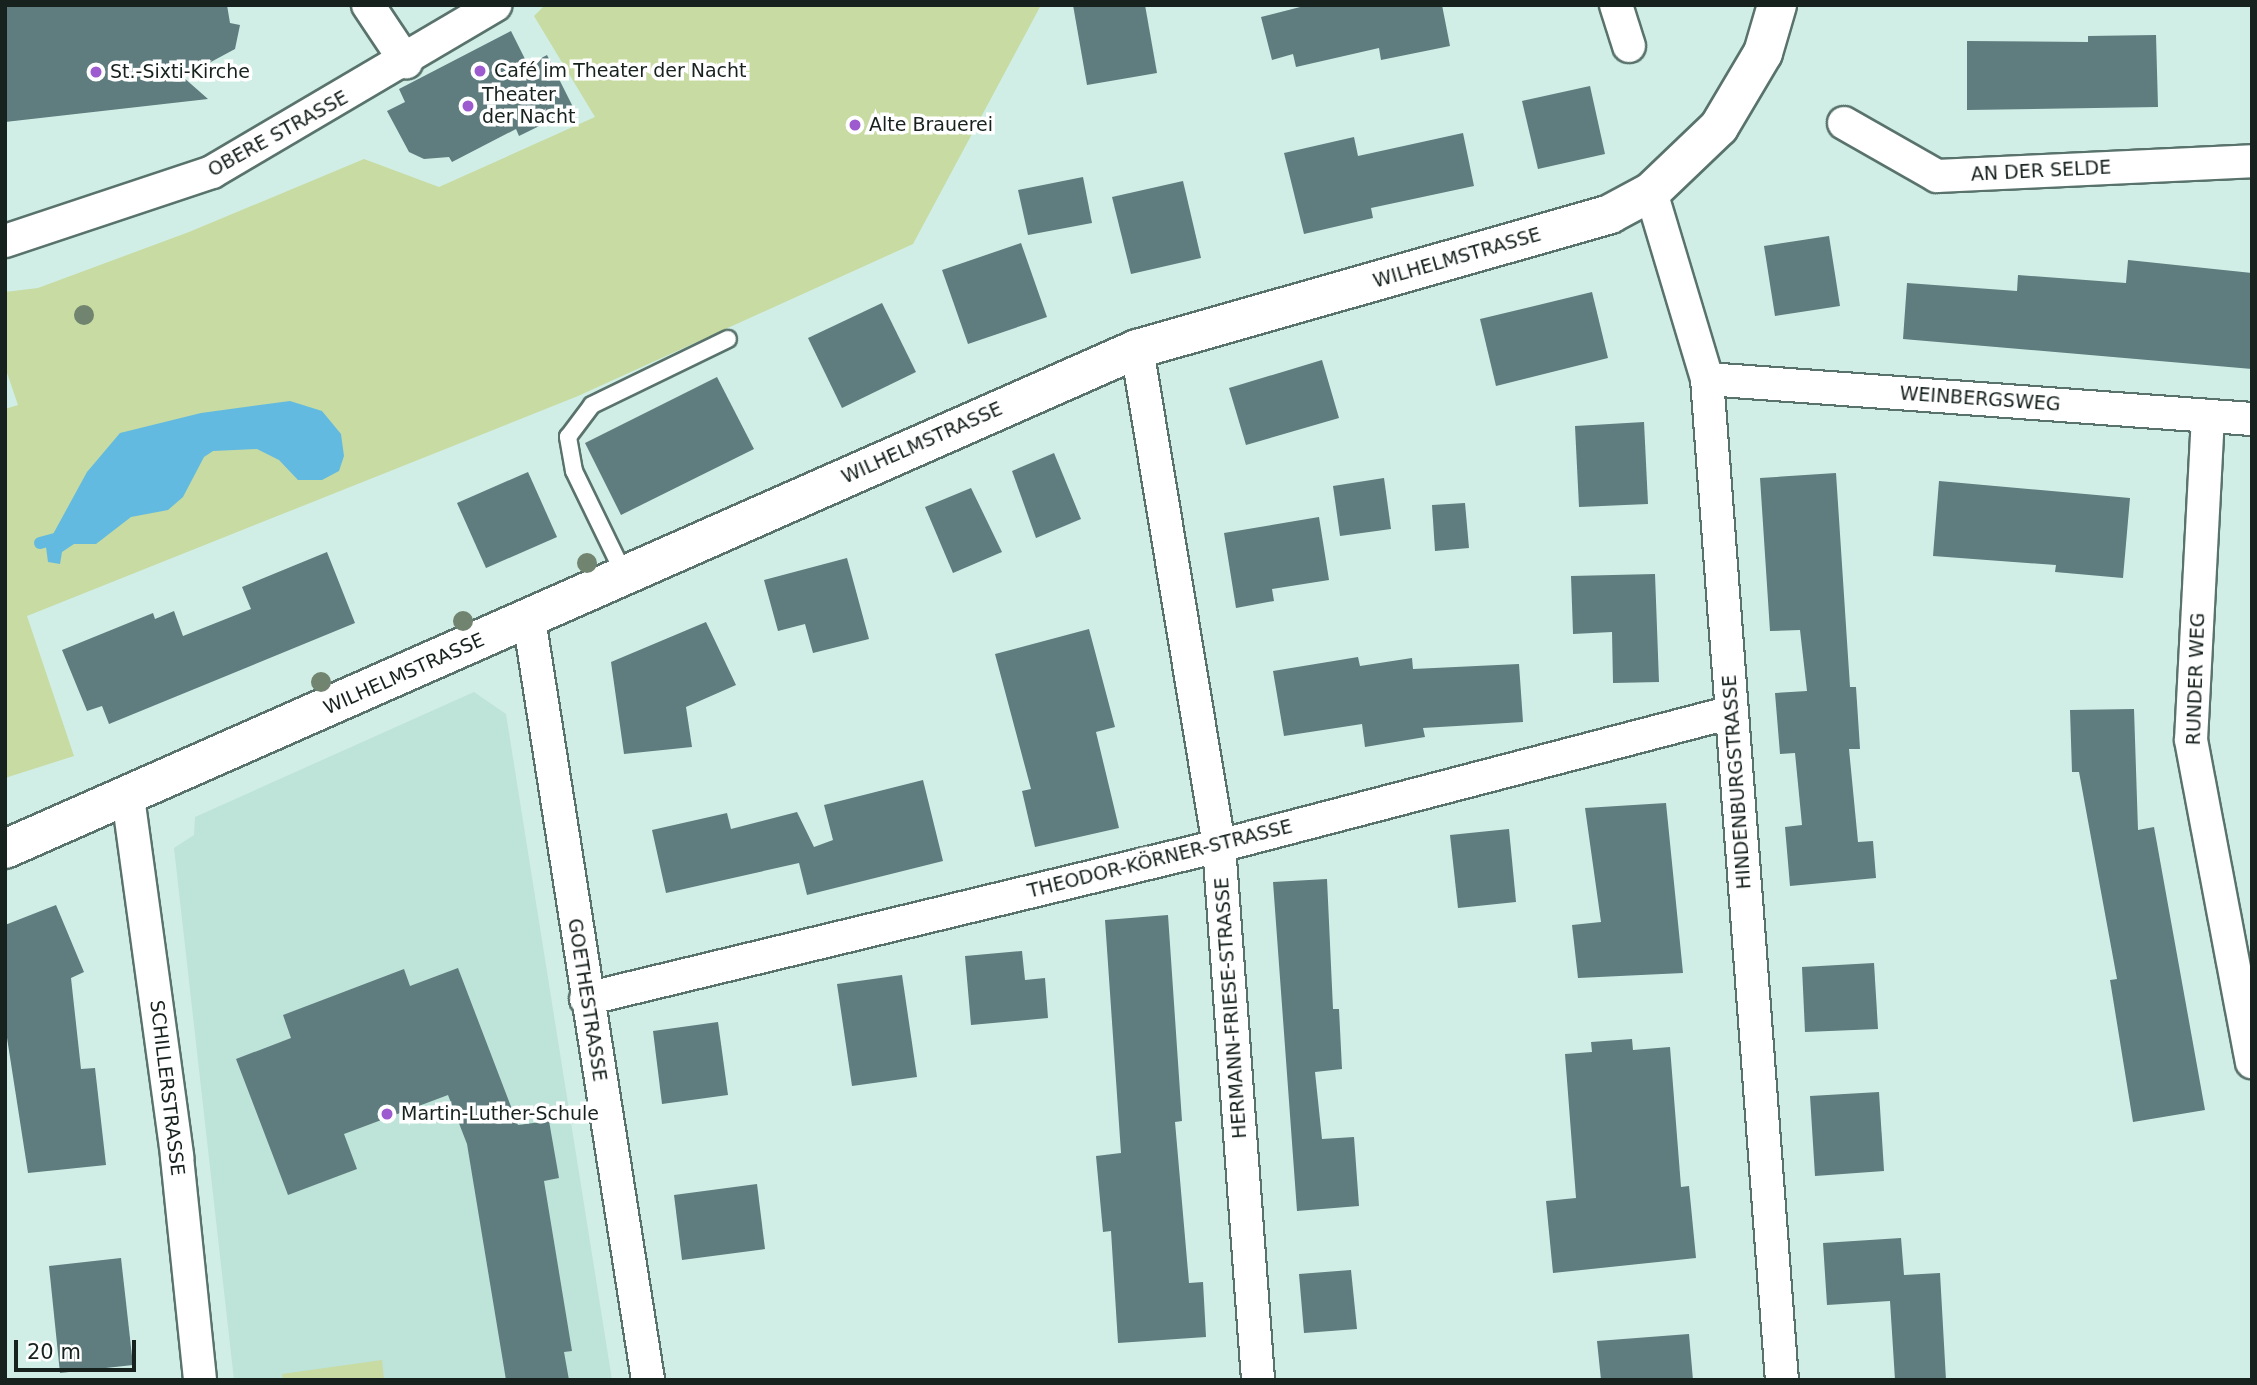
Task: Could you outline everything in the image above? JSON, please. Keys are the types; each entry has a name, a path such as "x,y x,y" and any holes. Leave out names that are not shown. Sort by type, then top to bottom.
{"street":[{"path":"368,5 406,62"},
{"name":"OBERE STRASSE","path":"5,240 212,172 406,62 495,5"},
{"path":"1616,5 1629,46"},
{"name":"WILHELMSTRASSE","path":"5,849 128,797 1137,349 1610,215 1651,192 1719,127 1763,53 1777,5"},
{"name":"AN DER SELDE","path":"1844,122 1937,176 2252,161"},
{"name":"HINDENBURGSTRASSE","path":"1651,192 1707,379 1782,1380"},
{"name":"HERMANN-FRIESE-STRASSE","path":"1137,349 1219,846 1258,1380"},
{"name":"WEINBERGSWEG","path":"1707,379 2252,419"},
{"name":"RUNDER WEG","path":"2208,416 2191,740 2252,1062"},
{"name":"GOETHESTRASSE","path":"529,619 586,999 648,1380"},
{"name":"THEODOR-KÖRNER-STRASSE","path":"586,999 1219,846 1732,712"},
{"name":"SCHILLERSTRASSE","path":"128,797 177,1157 200,1380"}],"lane":[{"path":"625,576 575,471 568,437 592,405 728,339"}],"shaded area":[{"name":"Martin-Luther-Schule","path":"474,692 506,714 612,1380 234,1380 174,848 194,835 195,817"}],"green space":[{"path":"545,5 1041,5 913,244 578,396 27,616 74,756 5,778 5,409 18,405 5,367 5,292 38,288 189,232 364,159 439,187 595,117 534,16"},
{"path":"382,1360 384,1380 283,1380 282,1374"}],"water":[{"path":"290,401 322,411 341,434 344,456 339,471 322,480 298,480 279,460 257,449 213,451 204,457 183,497 168,510 131,517 96,544 74,544 62,552 60,564 48,562 46,547 87,472 120,433 201,413"}],"building":[{"name":"St.-Sixti-Kirche","path":"5,5 227,5 230,23 240,25 235,49 183,77 208,99 5,122"},
{"path":"1073,5 1145,5 1157,73 1087,85"},
{"path":"1308,5 1442,5 1450,46 1381,60 1379,48 1296,67 1293,54 1272,60 1261,17"},
{"path":"511,31 528,65 547,55 574,109 519,136 516,129 452,162 449,157 424,159 409,152 387,111 405,102 399,89"},
{"path":"2156,35 2158,107 1967,110 1967,41 2088,42 2088,36"},
{"path":"1590,86 1605,154 1538,169 1522,101"},
{"path":"1463,133 1474,186 1371,208 1373,218 1304,234 1284,153 1354,137 1358,156"},
{"path":"1083,177 1092,223 1028,235 1018,190"},
{"path":"1183,181 1201,258 1131,274 1112,197"},
{"path":"1829,236 1840,306 1775,316 1764,246"},
{"path":"1021,243 1047,317 968,344 942,270"},
{"path":"2128,260 2252,273 2252,369 1903,339 1907,283 2017,291 2018,275 2126,283"},
{"path":"1592,292 1608,358 1496,386 1480,319"},
{"path":"882,303 916,372 842,408 808,338"},
{"path":"1322,360 1339,418 1246,445 1229,388"},
{"path":"717,377 754,449 621,515 585,443"},
{"path":"1644,422 1648,504 1579,507 1575,426"},
{"path":"1054,453 1081,519 1036,538 1012,471"},
{"path":"528,472 557,537 486,568 457,503"},
{"path":"1836,473 1850,687 1856,687 1860,749 1849,749 1858,842 1873,841 1876,878 1790,886 1785,827 1802,825 1795,753 1780,754 1775,693 1807,691 1800,630 1770,631 1760,478"},
{"path":"1384,478 1391,529 1340,536 1333,486"},
{"path":"1939,481 2130,498 2123,578 2055,572 2056,565 1933,556"},
{"path":"971,488 1002,552 953,573 925,507"},
{"path":"1465,503 1469,548 1435,551 1432,505"},
{"path":"1319,517 1329,580 1272,589 1274,601 1236,608 1224,533"},
{"path":"327,552 355,623 109,724 102,706 87,711 62,650 153,613 155,619 174,611 183,636 251,609 242,587"},
{"path":"847,558 869,639 813,653 805,624 778,631 764,580"},
{"path":"1655,574 1659,682 1613,683 1612,632 1573,634 1571,576"},
{"path":"706,622 736,685 686,707 692,747 624,754 611,662"},
{"path":"1089,629 1115,727 1096,732 1119,828 1035,847 1022,791 1031,789 995,654"},
{"path":"1358,657 1360,666 1412,658 1413,669 1519,664 1523,722 1423,728 1425,737 1365,747 1362,724 1284,736 1273,671"},
{"path":"2134,709 2138,830 2154,827 2205,1110 2133,1122 2110,980 2117,979 2079,772 2072,772 2070,710"},
{"path":"923,780 943,861 807,895 799,863 666,893 652,830 727,813 731,829 797,812 814,847 833,840 824,805"},
{"path":"1666,803 1683,973 1578,978 1572,925 1601,922 1585,808"},
{"path":"1509,829 1516,902 1458,908 1450,835"},
{"path":"1327,879 1333,1009 1339,1009 1342,1069 1315,1072 1322,1139 1354,1137 1359,1206 1297,1211 1273,882"},
{"path":"56,905 84,972 71,978 81,1069 95,1068 106,1165 28,1173 5,1025 5,925"},
{"path":"1168,915 1182,1121 1175,1122 1189,1283 1203,1282 1206,1337 1118,1343 1111,1231 1103,1232 1096,1156 1121,1153 1105,920"},
{"path":"1022,951 1025,980 1045,978 1048,1018 971,1025 965,956"},
{"path":"1874,963 1878,1029 1805,1032 1802,967"},
{"name":"Martin-Luther-Schule","path":"458,968 518,1125 549,1121 559,1178 544,1181 572,1351 564,1352 569,1380 506,1380 467,1144 448,1095 344,1134 357,1169 288,1195 236,1059 291,1038 283,1015 404,969 410,986"},
{"path":"902,975 917,1077 852,1086 837,984"},
{"path":"718,1022 728,1095 662,1104 653,1031"},
{"path":"1632,1039 1633,1050 1670,1047 1681,1187 1689,1186 1696,1258 1553,1273 1546,1201 1576,1198 1565,1054 1592,1052 1591,1042"},
{"path":"1879,1092 1884,1171 1815,1176 1810,1096"},
{"path":"757,1184 765,1249 682,1260 674,1195"},
{"path":"1901,1238 1904,1275 1940,1273 1946,1380 1895,1380 1890,1301 1827,1305 1823,1243"},
{"path":"121,1258 133,1365 60,1373 49,1266"},
{"path":"1351,1270 1357,1329 1304,1333 1299,1274"},
{"path":"1689,1334 1693,1380 1601,1380 1597,1341"}],"waterway":[{"path":"40,543 67,536"}],"place":[{"name":"Café im Theater der Nacht","path":"480,71"},
{"name":"St.-Sixti-Kirche","path":"96,72"},
{"name":"Theater der Nacht","path":"468,106"},
{"name":"Alte Brauerei","path":"855,125"},
{"name":"Martin-Luther-Schule","path":"387,1114"}]}
